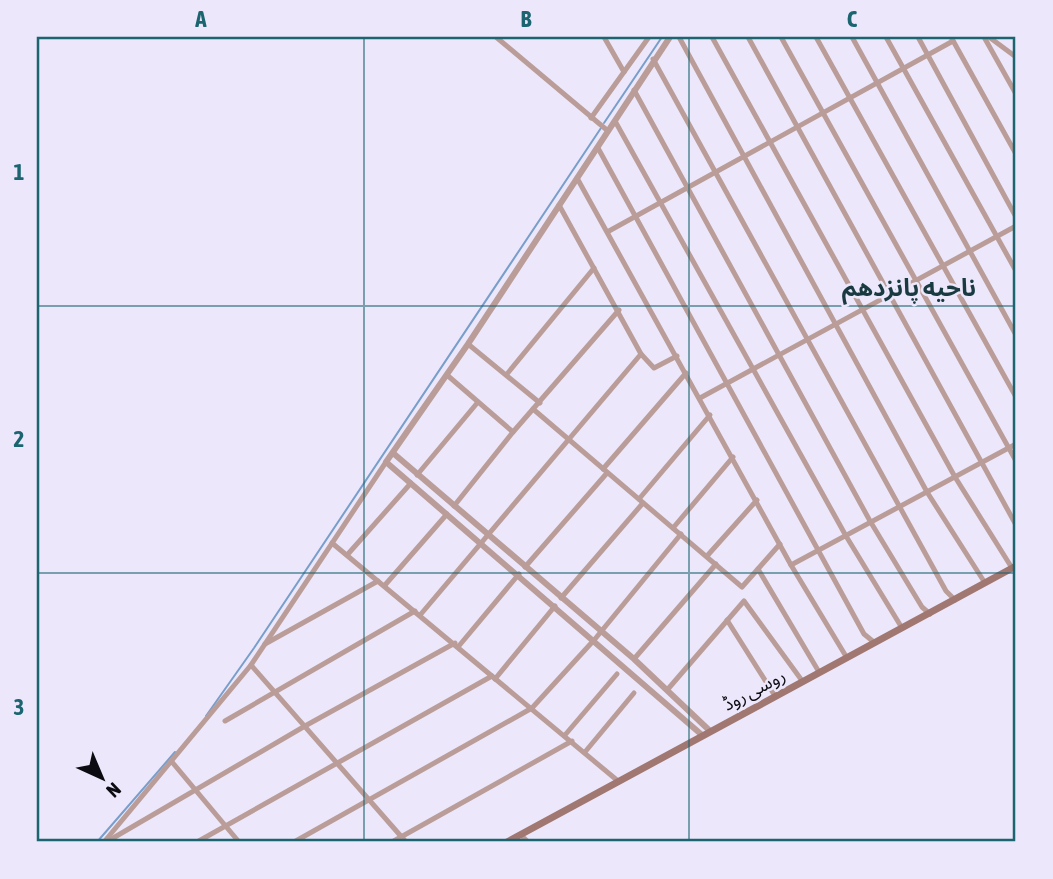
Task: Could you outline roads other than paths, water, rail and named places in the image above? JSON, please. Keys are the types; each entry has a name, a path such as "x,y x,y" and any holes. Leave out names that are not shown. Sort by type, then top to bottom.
{"main road":[{"name":"روسی روڈ","path":"508,842 1014,567"}],"street":[{"path":"496,37 606,131"},
{"path":"604,37 624,72"},
{"path":"640,37 644,43"},
{"path":"592,119 649,37"},
{"path":"104,842 251,665 468,344 598,148 606,131 653,59 670,37"},
{"path":"679,37 927,492 985,583"},
{"path":"712,37 955,477 1014,567"},
{"path":"748,37 1016,525"},
{"path":"781,37 918,279 1016,461"},
{"path":"816,37 1016,397"},
{"path":"852,37 1016,335"},
{"path":"886,37 1016,271"},
{"path":"918,37 1016,217"},
{"path":"986,37 1016,57"},
{"path":"986,37 1016,94"},
{"path":"609,231 952,39 1016,154"},
{"path":"653,59 946,591 955,600"},
{"path":"633,90 781,354 870,521 922,607 930,614"},
{"path":"615,121 846,536 902,628"},
{"path":"598,148 864,634 876,643"},
{"path":"578,178 791,565 847,658"},
{"path":"559,205 641,354 654,368 677,356"},
{"path":"700,398 1016,226"},
{"path":"506,374 594,268"},
{"path":"454,506 513,432 618,310"},
{"path":"468,344 540,403"},
{"path":"225,721 418,612 482,544 641,354"},
{"path":"525,567 686,373"},
{"path":"447,374 513,432"},
{"path":"417,475 478,402"},
{"path":"533,409 742,587 780,544"},
{"path":"561,598 710,415"},
{"path":"791,565 1016,444"},
{"path":"393,453 668,689 706,733"},
{"path":"673,528 733,457"},
{"path":"386,462 706,733"},
{"path":"348,554 411,482"},
{"path":"707,556 757,500"},
{"path":"385,585 448,514"},
{"path":"294,842 532,708 595,639 681,534"},
{"path":"332,543 618,781"},
{"path":"634,659 716,564"},
{"path":"758,569 818,672"},
{"path":"104,842 305,726 457,645 519,574"},
{"path":"264,645 378,581"},
{"path":"668,689 744,601 803,682"},
{"path":"197,842 493,677 556,606"},
{"path":"727,620 775,696"},
{"path":"251,665 404,840"},
{"path":"565,735 617,674"},
{"path":"585,752 634,693"},
{"path":"392,842 404,840 572,741"},
{"path":"172,762 239,842"},
{"path":"521,835 528,842"}],"waterway":[{"path":"604,123 662,37"},
{"path":"206,716 601,128"},
{"path":"97,842 175,752"}],"district":[{"name":"ناحیه پانزدهم","path":"909,288"}]}
